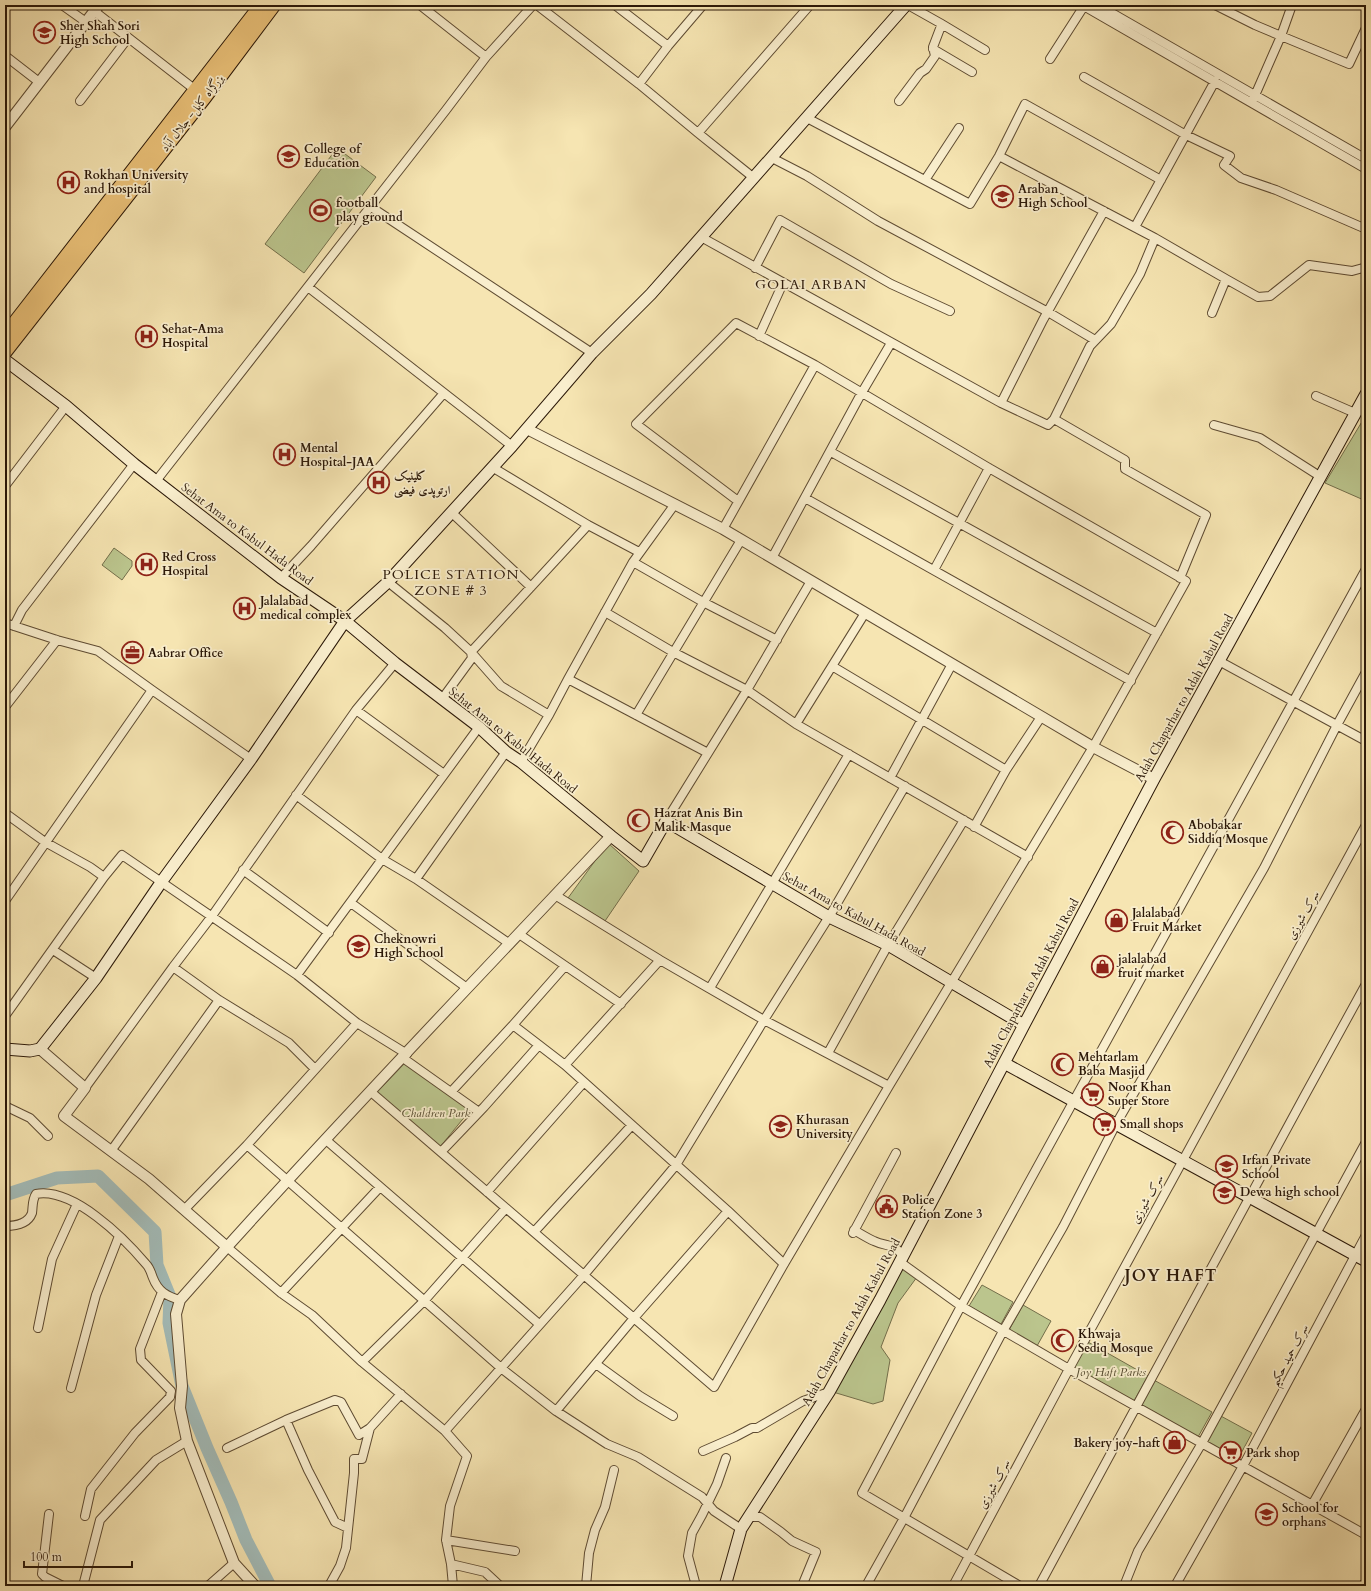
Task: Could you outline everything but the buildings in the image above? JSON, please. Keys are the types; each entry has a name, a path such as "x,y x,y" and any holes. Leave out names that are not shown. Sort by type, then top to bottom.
{"highway":[{"name":"بزرگراه کابل- جلال آباد","path":"5,352 200,93 261,5"},
{"name":"بزرگراه کابل- جلال آباد","path":"5,335 200,93 274,5"}],"main road":[{"path":"5,1049 30,1051 40,1049 96,978 162,882 252,759 345,622 388,582 512,446 592,353 650,294 907,5"},
{"name":"Sehat Ama to Kabul Hada Road","path":"5,360 66,406 134,464 281,578 345,622 395,663 479,727 506,752 521,762 642,861 666,822 829,917 888,945 1024,1025"},
{"name":"Adah Chaparhar to Adah Kabul Road","path":"725,1586 741,1529 829,1392 902,1260 1154,779 1366,394"},
{"path":"1004,1063 1366,1261"}],"street":[{"path":"62,5 86,22"},
{"path":"156,481 371,207 486,57 533,5"},
{"path":"537,5 754,178"},
{"path":"615,5 668,46"},
{"path":"638,84 703,5"},
{"path":"698,133 810,5"},
{"path":"907,5 985,50"},
{"path":"1098,5 1366,169"},
{"path":"1215,5 1255,25 1349,64 1366,28"},
{"path":"1253,99 1281,36 1292,5"},
{"path":"423,6 486,57"},
{"path":"1050,59 1083,6 1215,81 1253,99 1366,159"},
{"path":"5,126 97,8 128,38 200,93"},
{"path":"899,102 920,73 926,69 935,56 933,49 940,23"},
{"path":"80,101 128,38"},
{"path":"933,49 972,72"},
{"path":"8,58 39,82"},
{"path":"1084,77 1186,135 1230,156 1224,165 1241,178 1276,190 1366,229"},
{"path":"1135,227 1215,81"},
{"path":"807,118 970,204 999,156 1025,104 1161,180"},
{"path":"925,180 959,128"},
{"path":"999,156 1135,227 1258,297 1270,296 1309,265 1352,271 1363,268 1366,269"},
{"path":"772,158 807,176 878,221 1048,312 1095,340"},
{"path":"371,207 592,353"},
{"path":"1001,403 1048,312 1104,211"},
{"path":"755,268 780,220 891,284 950,311"},
{"path":"701,237 1001,403 1045,424 1050,424 1054,419 1090,346 1111,324 1140,274 1155,238"},
{"path":"1212,313 1226,279"},
{"path":"759,336 783,283"},
{"path":"308,286 512,446"},
{"path":"371,1092 714,1387 784,1264 889,1086 1093,747 1186,581 861,394 815,365 736,323 636,424 738,501"},
{"path":"772,558 861,394 891,343"},
{"path":"723,530 815,365"},
{"path":"281,578 311,546 444,393"},
{"path":"1316,396 1355,413"},
{"path":"5,486 66,406"},
{"path":"1054,419 1125,460 1125,469 1206,515 1180,578"},
{"path":"1214,425 1260,438 1321,477"},
{"path":"526,429 675,504 741,540 1093,747 1154,779"},
{"path":"830,452 1157,633"},
{"path":"14,626 22,610 134,464"},
{"path":"492,467 588,525 639,552"},
{"path":"934,570 989,468"},
{"path":"805,498 1131,681"},
{"path":"521,762 550,715 568,679 633,562 675,504"},
{"path":"451,512 531,587"},
{"path":"471,652 588,525"},
{"path":"636,715 741,540"},
{"path":"633,562 703,602 777,640"},
{"path":"1020,1586 862,1493 961,1306 1366,568"},
{"path":"666,822 747,690 811,581"},
{"path":"388,582 471,652 501,686 550,715"},
{"path":"605,612 673,652 747,690 796,724 1028,857"},
{"path":"796,724 865,613"},
{"path":"5,623 57,640 98,650 152,690 252,759"},
{"path":"5,707 57,640"},
{"path":"442,699 472,658 471,652"},
{"path":"1220,659 1338,723 1366,736"},
{"path":"395,663 356,710 212,916 64,1116 149,1179 185,1209 227,1248 281,1293 312,1315 362,1362 445,1431 467,1456 450,1506 446,1540 451,1564 453,1586"},
{"path":"890,778 952,664"},
{"path":"832,666 1006,770"},
{"path":"866,1586 904,1518 1003,1330 1063,1227 1116,1124 1264,868 1338,723 1366,672"},
{"path":"568,679 708,753"},
{"path":"5,901 152,690"},
{"path":"356,710 444,774"},
{"path":"974,827 1006,770 1041,716"},
{"path":"1338,723 1366,741"},
{"path":"297,974 329,933 479,727"},
{"path":"416,879 506,752"},
{"path":"710,988 849,754"},
{"path":"445,1431 584,1275 676,1165 764,1020 829,917 905,786"},
{"path":"296,795 382,859 416,879 510,944"},
{"path":"5,813 46,842 90,867 104,877"},
{"path":"828,1053 888,945 964,820"},
{"name":"سرک شیرزی","path":"953,1586 1068,1369 1366,825"},
{"path":"254,1586 234,1563 187,1441 180,1408 182,1378 176,1314 180,1300 287,1181 405,1056 466,988 510,944 611,836"},
{"path":"5,1016 104,877 122,855 297,974 356,1023 405,1056 451,1092 480,1112"},
{"path":"243,870 329,933"},
{"path":"555,895 660,960 764,1020 889,1086"},
{"path":"351,903 466,988"},
{"path":"519,934 621,1004"},
{"path":"53,950 96,978"},
{"path":"565,1066 660,960"},
{"path":"451,1092 565,966"},
{"path":"173,967 219,1000 289,1044 315,1069"},
{"path":"1039,1586 1249,1196 1366,984"},
{"path":"111,1151 219,1000"},
{"path":"185,1209 246,1146 356,1023"},
{"path":"513,1025 584,1082 728,1211 784,1264"},
{"path":"441,1152 480,1112 539,1045"},
{"path":"40,1049 85,1088"},
{"path":"487,1192 584,1082"},
{"path":"5,1106 30,1118 48,1136"},
{"path":"534,1232 632,1125"},
{"path":"326,1140 539,1324"},
{"path":"1124,1586 1138,1551 1202,1443 1366,1142"},
{"path":"246,1146 501,1368 556,1412 607,1444 638,1457 702,1497 714,1511 741,1529"},
{"path":"896,1153 853,1232 875,1242 889,1244 900,1251 902,1260 961,1306 1068,1369 1137,1406 1366,1535"},
{"path":"281,1293 380,1187"},
{"path":"5,1226 17,1226 26,1221 31,1214 33,1198 36,1194 42,1193 67,1199 77,1204 109,1226 146,1263 162,1292 170,1297 180,1300"},
{"path":"38,1328 52,1259 77,1204"},
{"path":"362,1362 424,1300 506,1208"},
{"path":"556,1412 634,1318 728,1211"},
{"name":"سرک حمید حکیم","path":"1175,1586 1243,1466 1366,1235"},
{"path":"71,1388 96,1295 119,1236"},
{"path":"85,1516 91,1489 135,1433 170,1397 171,1391 141,1360 140,1355 140,1349 162,1292"},
{"path":"596,1364 640,1396 673,1416"},
{"path":"703,1451 752,1428 757,1428 803,1401 829,1392"},
{"path":"227,1448 286,1420 335,1400 341,1402 359,1435 370,1428 401,1394"},
{"path":"1312,1505 1366,1409"},
{"path":"286,1420 308,1470 335,1522 348,1528"},
{"path":"329,1586 340,1566 346,1548 354,1474 354,1459 362,1459 370,1428"},
{"path":"83,1586 100,1520 156,1460 187,1441"},
{"path":"692,1586 694,1582 688,1556 692,1533 708,1504 726,1458"},
{"path":"586,1586 589,1553 595,1530 605,1507 614,1470"},
{"path":"48,1514 42,1574 63,1586"},
{"path":"749,1517 760,1517 792,1541 816,1552 802,1586"},
{"path":"446,1540 515,1551"},
{"path":"208,1586 234,1563"},
{"path":"451,1564 485,1572 500,1586"},
{"path":"1362,1586 1366,1582"}],"green space":[{"name":"football play ground","path":"337,148 376,177 304,273 265,244"},
{"path":"1366,415 1366,501 1325,483"},
{"path":"114,548 132,561 132,566 122,580 102,565"},
{"path":"608,843 639,871 605,921 568,898"},
{"name":"Chaldren Park","path":"405,1063 471,1109 440,1147 375,1094"},
{"path":"903,1267 917,1277 898,1303 881,1347 890,1360 883,1401 873,1404 833,1392"},
{"path":"982,1285 1013,1302 1001,1324 969,1306"},
{"path":"1023,1305 1051,1321 1037,1346 1009,1330"},
{"name":"Joy Haft Parks","path":"1088,1342 1148,1376 1134,1401 1074,1367"},
{"name":"Joy Haft Parks","path":"1152,1379 1212,1412 1198,1437 1138,1403"},
{"path":"1219,1415 1252,1433 1238,1459 1204,1441"}],"waterway":[{"path":"5,1195 57,1178 98,1176 155,1232 157,1265 170,1297 169,1323 182,1386 246,1540 270,1586"}],"place":[{"name":"Sher Shah Sori High School","path":"45,33"},
{"name":"College of Education","path":"289,156"},
{"name":"Rokhan University and hospital","path":"69,182"},
{"name":"Araban High School","path":"1002,196"},
{"name":"football play ground","path":"321,210"},
{"name":"Sehat-Ama Hospital","path":"146,336"},
{"name":"Mental Hospital-JAA","path":"284,455"},
{"name":"کلینیک ارتوپدی فیضی","path":"378,483"},
{"name":"Red Cross Hospital","path":"146,564"},
{"name":"Jalalabad medical complex","path":"244,608"},
{"name":"Aabrar Office","path":"133,653"},
{"name":"Hazrat Anis Bin Malik Masque","path":"639,820"},
{"name":"Abobakar Siddiq Mosque","path":"1173,832"},
{"name":"Jalalabad Fruit Market","path":"1116,920"},
{"name":"Cheknowri High School","path":"359,946"},
{"name":"jalalabad fruit market","path":"1102,966"},
{"name":"Mehtarlam Baba Masjid","path":"1063,1064"},
{"name":"Noor Khan Super Store","path":"1093,1094"},
{"name":"Small shops","path":"1104,1124"},
{"name":"Khurasan University","path":"780,1127"},
{"name":"Irfan Private School","path":"1227,1167"},
{"name":"Dewa high school","path":"1224,1192"},
{"name":"Police Station Zone 3","path":"886,1207"},
{"name":"Khwaja Sediq Mosque","path":"1063,1341"},
{"name":"Bakery joy-haft","path":"1175,1443"},
{"name":"Park shop","path":"1230,1453"},
{"name":"School for orphans","path":"1266,1515"}],"district":[{"name":"GOLAI ARBAN","path":"811,284"},
{"name":"POLICE STATION ZONE # 3","path":"451,582"},
{"name":"JOY HAFT","path":"1171,1276"}]}
